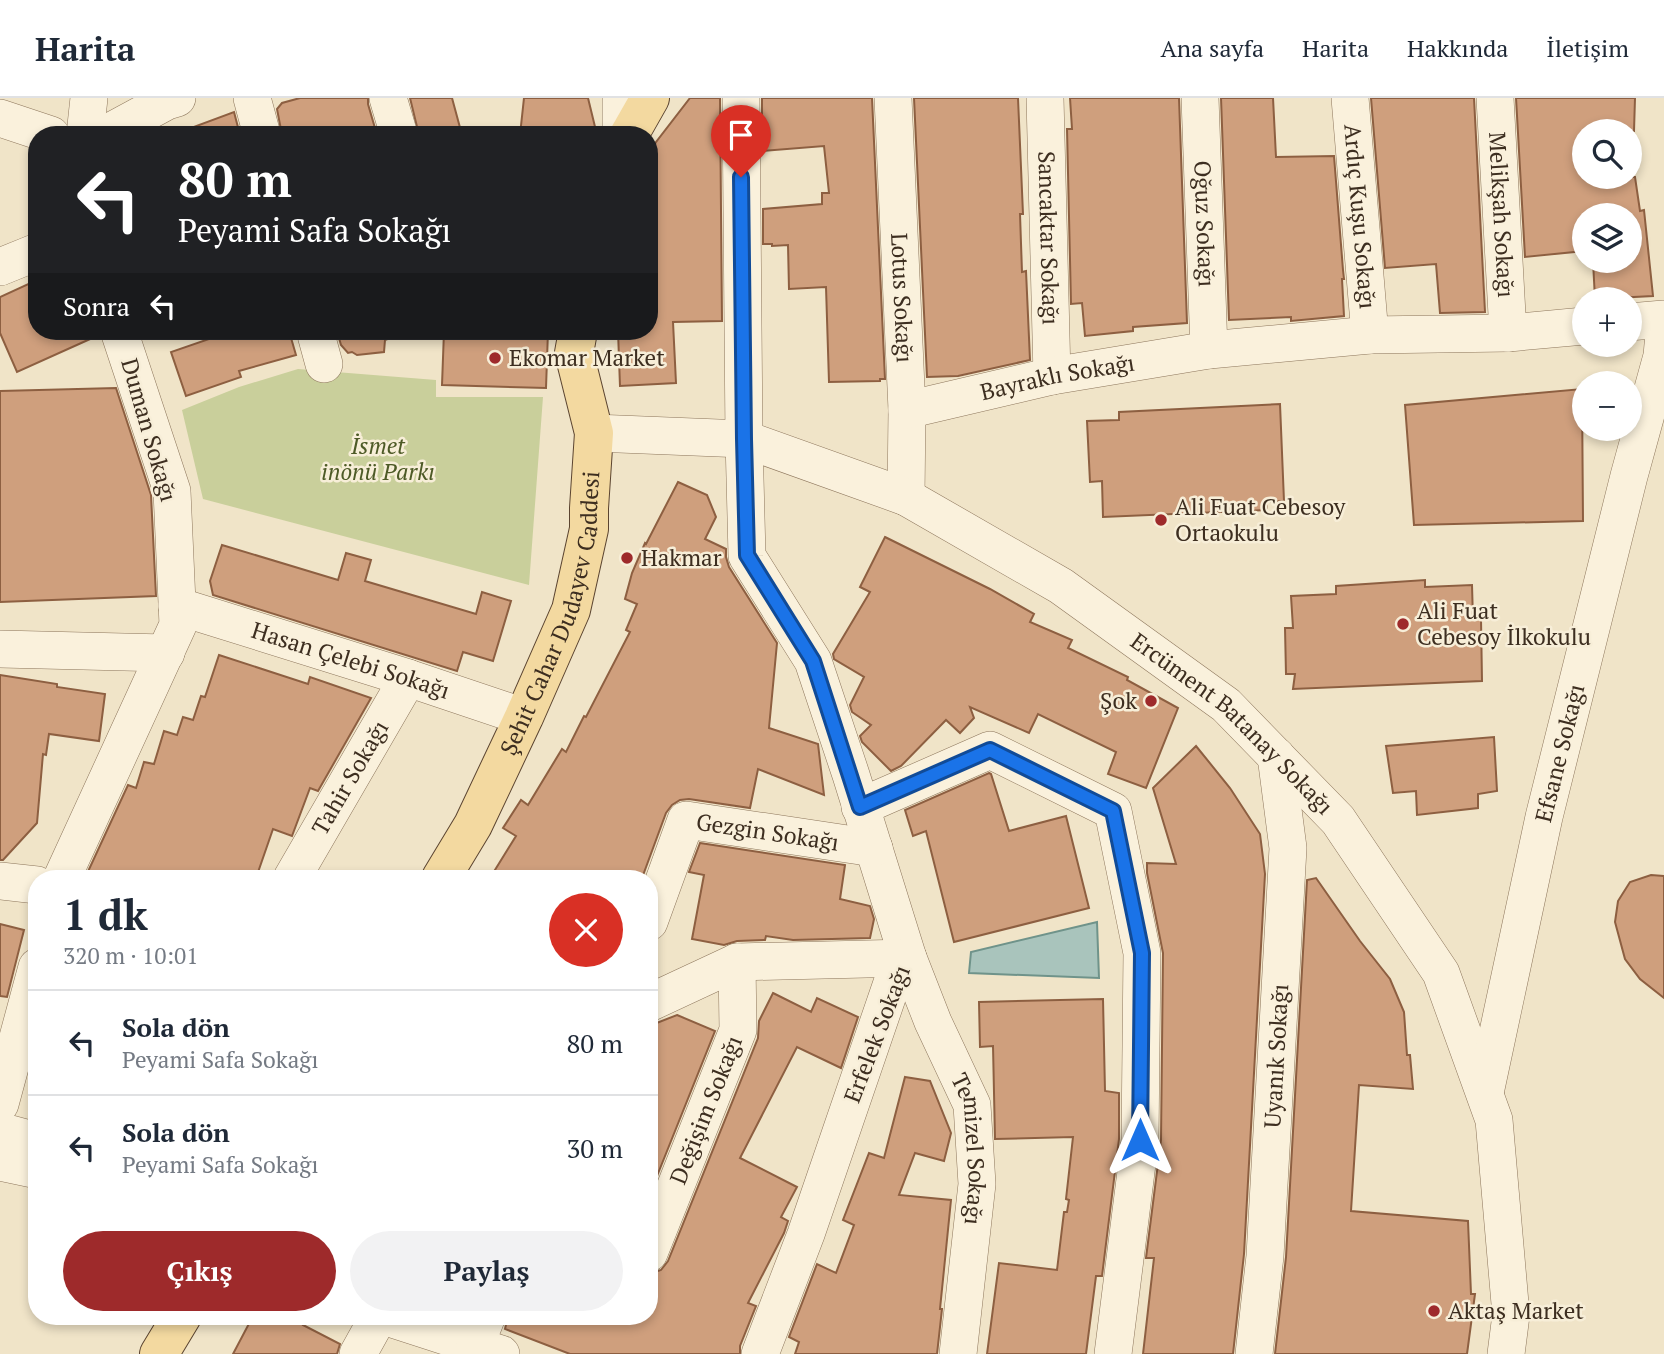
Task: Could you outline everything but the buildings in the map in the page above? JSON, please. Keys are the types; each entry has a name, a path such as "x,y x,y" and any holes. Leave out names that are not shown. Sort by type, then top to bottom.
{"main road":[{"path":"634,126 649,98"},
{"name":"Şehit Cahar Dudayev Caddesi","path":"447,870 473,825 571,610 589,529 594,433 574,353 576,340"},
{"path":"159,1354 177,1325"}],"street":[{"path":"86,126 89,98"},
{"path":"121,126 177,98"},
{"path":"252,98 260,126"},
{"path":"388,98 396,126"},
{"path":"621,98 621,126"},
{"name":"Erfelek Sokağı","path":"741,98 747,555 813,661 908,958 892,983 806,1234 760,1354"},
{"name":"Lotus Sokağı","path":"893,98 906,410 906,498"},
{"name":"Sancaktar Sokağı","path":"1045,98 1052,376"},
{"name":"Oğuz Sokağı","path":"1200,98 1209,350"},
{"name":"Ardıç Kuşu Sokağı","path":"1350,98 1370,335"},
{"name":"Melikşah Sokağı","path":"1495,98 1508,333"},
{"path":"0,118 28,127"},
{"path":"0,267 28,256"},
{"path":"1642,321 1664,319"},
{"name":"Bayraklı Sokağı","path":"906,410 1052,376 1209,350 1370,335 1508,333 1572,327"},
{"name":"Efsane Sokağı","path":"1485,1094 1544,817 1629,476 1662,356 1664,333"},
{"name":"Duman Sokağı","path":"66,870 178,625 172,491 123,340"},
{"name":"Ercüment Batanay Sokağı","path":"594,433 744,439 906,498 1061,586 1226,705 1338,820 1441,973 1494,1120 1511,1315 1506,1354"},
{"name":"Hasan Çelebi Sokağı","path":"177,606 408,678 524,718"},
{"path":"0,649 166,653"},
{"name":"Tahir Sokağı","path":"297,870 408,678"},
{"path":"860,807 990,750 1113,811 1142,953 1140,1140 1113,1354"},
{"name":"Uyanık Sokağı","path":"1254,1354 1265,1256 1288,848 1276,756"},
{"name":"Gezgin Sokağı","path":"658,898 687,820 873,848"},
{"path":"0,881 28,884"},
{"path":"658,999 737,962 908,958"},
{"name":"Temizel Sokağı","path":"908,958 933,1022 972,1105 977,1184 958,1354"},
{"name":"Değişim Sokağı","path":"658,1230 738,1030 737,962"},
{"path":"0,1104 28,1000"},
{"path":"0,1131 28,1139"},
{"path":"0,1162 28,1168"},
{"path":"358,1354 376,1325"},
{"path":"423,1325 488,1339"}],"green space":[{"name":"İsmet inönü Parkı","path":"298,369 436,380 436,397 543,397 529,585 203,499 182,410 239,387"}],"water":[{"path":"1097,922 1099,978 969,973 971,952"}],"place":[{"name":"Ekomar Market","path":"495,358"},
{"name":"Ali Fuat Cebesoy Ortaokulu","path":"1161,520"},
{"name":"Hakmar","path":"627,558"},
{"name":"Ali Fuat Cebesoy İlkokulu","path":"1403,624"},
{"name":"Şok","path":"1151,701"},
{"name":"Aktaş Market","path":"1434,1311"}],"route":[{"path":"741,177 747,555 813,661 860,807 990,750 1113,811 1142,953 1140,1140"}]}
